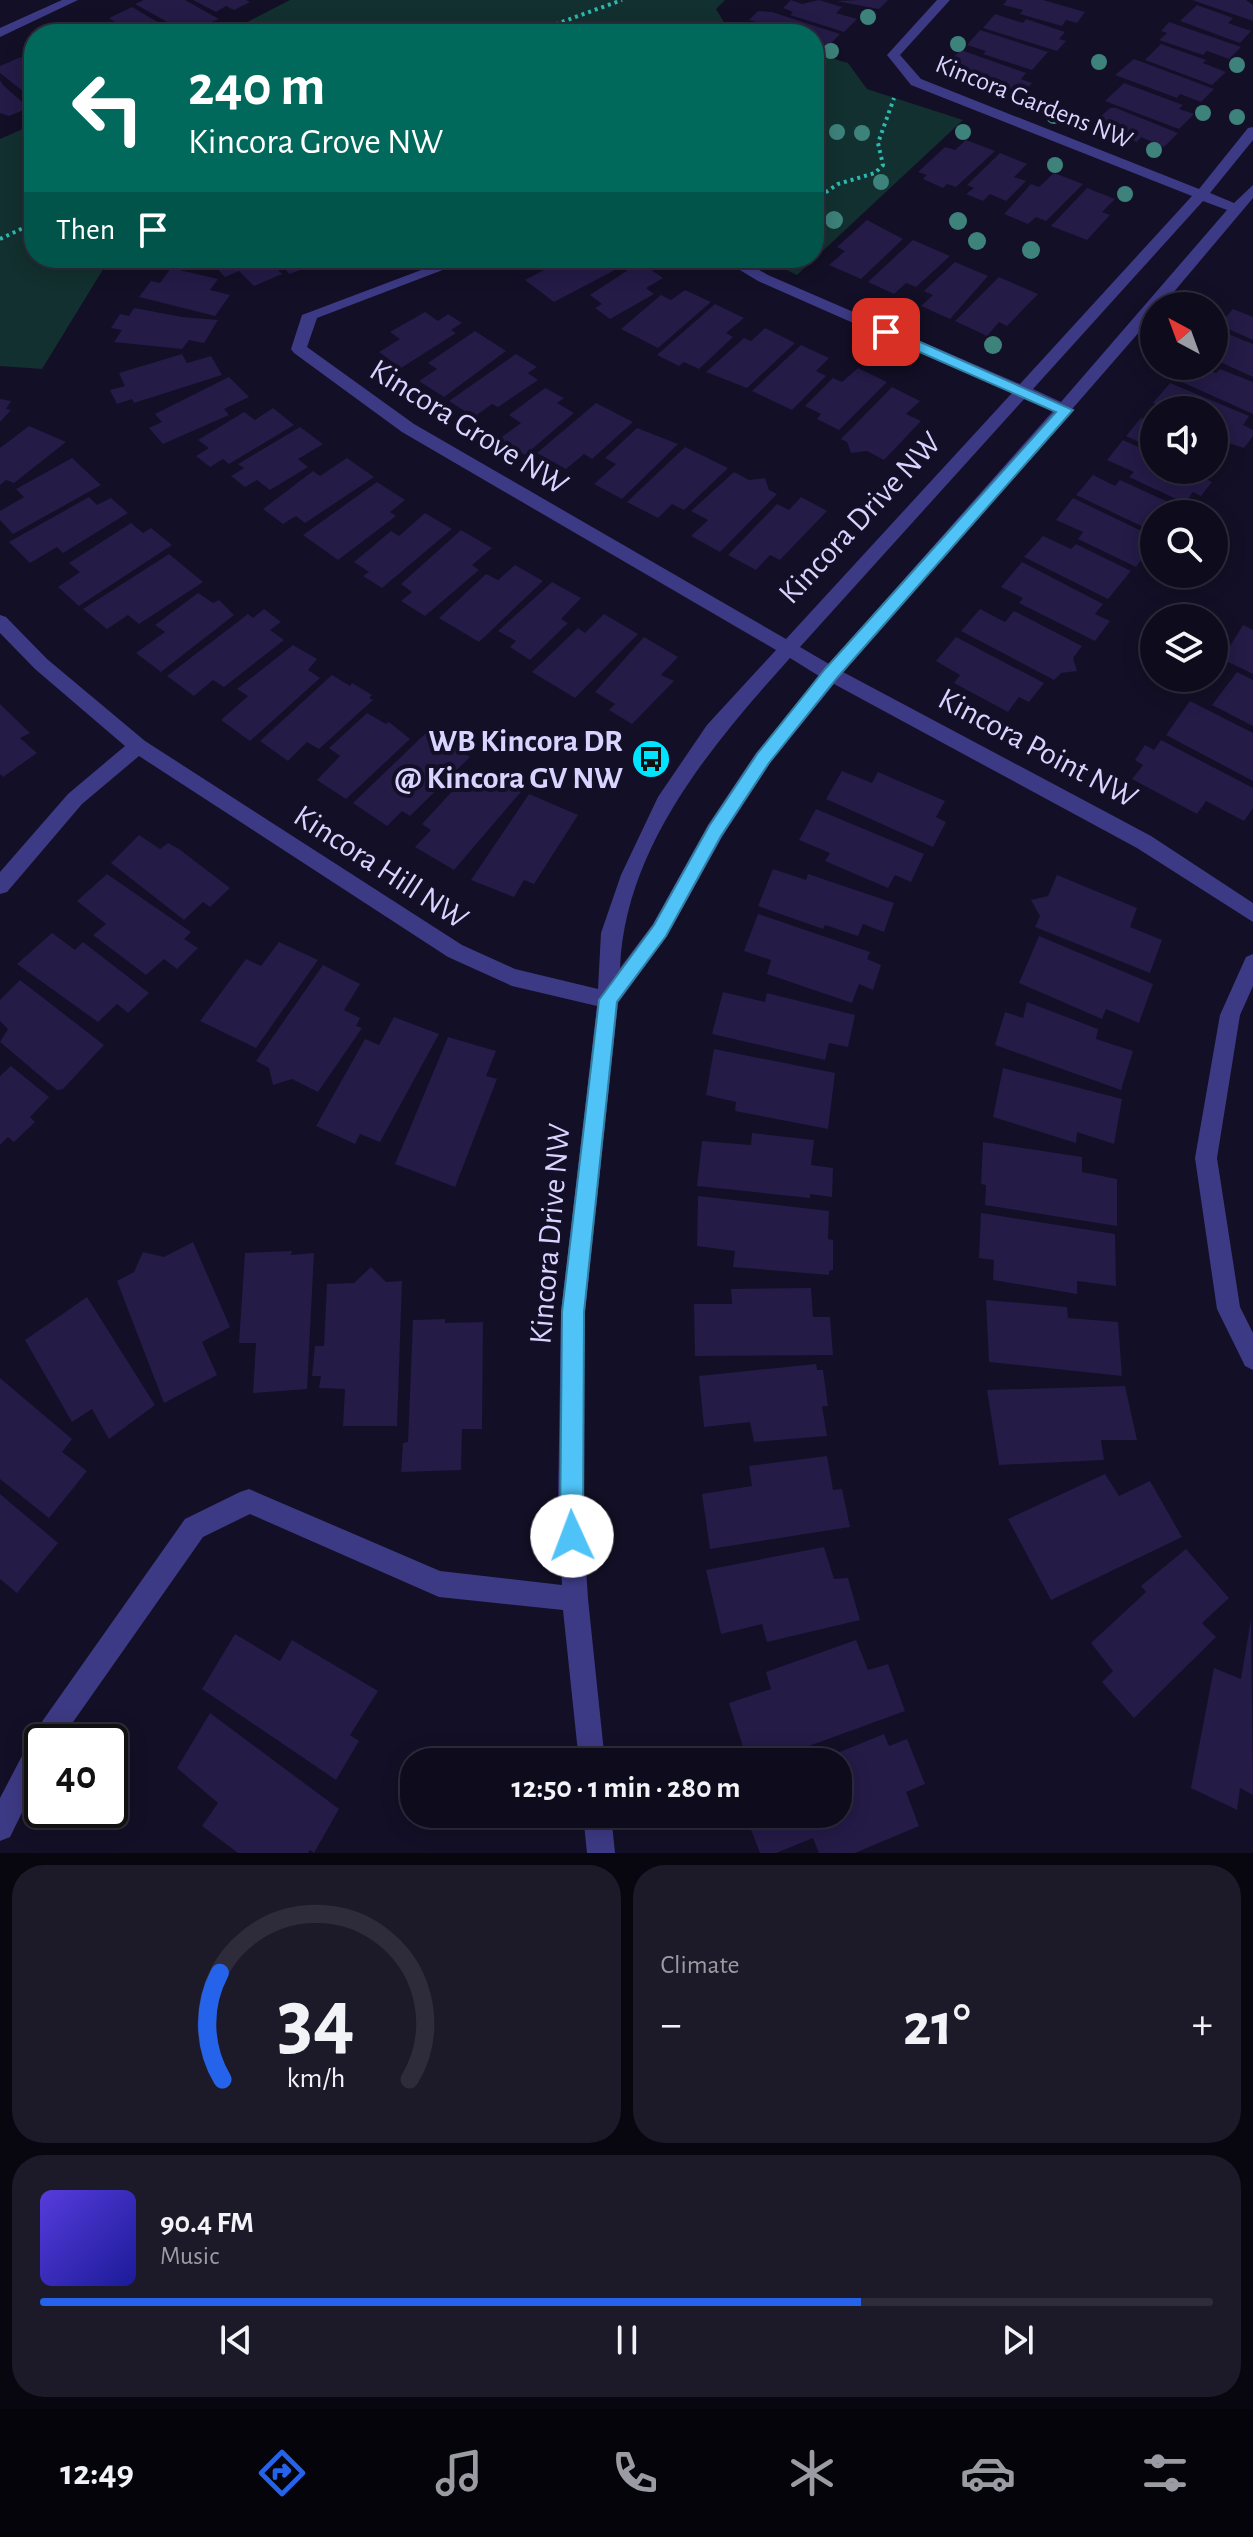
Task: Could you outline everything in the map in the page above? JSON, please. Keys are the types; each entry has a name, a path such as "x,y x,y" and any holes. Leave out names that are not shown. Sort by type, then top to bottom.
{"street":[{"path":"0,33 72,0"},
{"name":"Kincora Gardens NW","path":"944,0 893,55 916,82 1237,209"},
{"name":"Kincora Drive NW","path":"591,1748 575,1599 570,1505 573,1312 608,1000 611,933 631,875 665,802 714,730 1201,195 1253,131"},
{"path":"1166,292 1253,189"},
{"name":"Kincora Grove NW","path":"439,268 310,315 299,349 408,428 787,648"},
{"path":"745,268 1066,410"},
{"path":"608,1000 660,930 715,831 763,758 831,674 1140,323"},
{"name":"Kincora Hill NW","path":"0,622 41,664 138,746 455,951 512,977 608,1000"},
{"name":"Kincora Point NW","path":"787,648 1144,842 1253,914"},
{"path":"0,886 75,799 138,746"},
{"path":"1253,963 1230,1015 1206,1158 1229,1309 1253,1358"},
{"path":"55,1724 194,1528 249,1501 439,1584 575,1599"},
{"path":"0,1827 24,1779"},
{"path":"598,1828 601,1853"}],"path":[{"path":"559,24 622,0"},
{"path":"824,193 838,184 875,173 883,165 878,143 894,98"},
{"path":"0,239 24,228"}],"green space":[{"path":"290,0 725,0 716,9 725,24 243,24"},
{"path":"824,56 848,63 867,89 963,120 824,250"},
{"path":"24,128 24,268 104,268 42,369 0,366 0,139"},
{"path":"782,268 804,268 797,275"}],"building":[{"path":"144,0 185,0 219,19 206,24 171,24 135,4"},
{"path":"193,0 250,2 234,10 226,6 216,12"},
{"path":"791,0 802,4 819,0 842,7 836,13 857,19 844,32 790,15 793,12 783,8"},
{"path":"888,0 879,9 836,1"},
{"path":"1007,0 1043,0 1085,12 1077,23 1066,20 1062,26 1020,14 1023,10 1003,5"},
{"path":"1192,0 1246,0 1253,5 1253,21"},
{"path":"1197,5 1233,18 1228,23 1251,31 1240,43 1180,21"},
{"path":"132,7 161,24 118,24 109,18"},
{"path":"758,11 772,12 809,24 759,24 749,20"},
{"path":"995,14 1023,23 1026,19 1065,32 1059,39 1066,41 1057,51 983,28"},
{"path":"1169,22 1241,47 1229,59 1207,51 1203,55 1159,40 1167,33 1161,31"},
{"path":"824,29 840,34 827,48 824,47"},
{"path":"980,30 1048,52 1032,70 983,54 986,51 967,45"},
{"path":"1161,44 1206,60 1203,63 1226,72 1212,85 1145,60"},
{"path":"961,50 1026,73 1021,79 1032,83 1021,94 946,64"},
{"path":"21,57 24,60 24,92 0,73 0,66"},
{"path":"1134,59 1214,89 1201,102 1180,94 1177,98 1115,75"},
{"path":"0,80 24,104 24,110 9,116 0,113"},
{"path":"1124,83 1183,105 1179,109 1194,114 1179,129 1105,101"},
{"path":"1110,108 1178,133 1164,147 1141,137 1137,142 1098,126 1105,119 1100,117"},
{"path":"966,140 995,151 956,187 947,184 943,188 923,179 927,175 918,172 945,147 955,150"},
{"path":"1000,153 1027,164 1014,177 1026,181 1006,201 990,194 983,201 966,194 974,188 967,185"},
{"path":"1054,173 1083,184 1046,221 1036,217 1028,224 1004,214 1031,184 1039,187"},
{"path":"1087,188 1115,199 1102,212 1110,215 1087,240 1051,226"},
{"path":"867,220 903,239 861,279 829,265 845,251 837,247"},
{"path":"913,240 950,256 916,287 906,283 894,294 868,282"},
{"path":"955,262 988,276 950,319 921,306 933,295 924,291"},
{"path":"171,268 218,279 210,290 230,295 215,316 139,297 151,281 160,283"},
{"path":"216,268 276,268 282,274 254,286 239,271 225,277"},
{"path":"284,268 306,268 289,274"},
{"path":"548,268 619,268 554,302 525,280"},
{"path":"631,268 649,268 663,278 646,288 654,294 610,319 595,308 602,304 590,295"},
{"path":"999,277 1038,294 1007,326 999,322 987,336 955,321"},
{"path":"685,290 711,302 658,348 621,329 661,295 671,300"},
{"path":"715,304 744,318 726,333 733,337 699,369 684,362 679,366 657,355"},
{"path":"134,308 218,320 204,343 189,340 182,349 114,342 122,330 111,328 120,314 129,316"},
{"path":"1233,309 1253,317 1253,340 1228,329 1228,315"},
{"path":"425,312 438,321 448,314 462,323 451,330 456,333 401,368 379,352 400,339 390,332"},
{"path":"765,328 795,343 747,388 706,372 744,338 751,341"},
{"path":"475,331 506,351 444,397 419,381 437,369 428,363"},
{"path":"1228,334 1253,344 1253,377 1228,366"},
{"path":"801,345 829,358 816,371 826,376 792,410 752,391"},
{"path":"182,354 187,363 211,356 222,375 134,403 132,399 117,404 110,390 125,386 119,373"},
{"path":"516,354 537,367 528,373 538,380 498,407 492,404 474,417 449,401"},
{"path":"858,368 887,382 839,430 817,419 821,414 805,406 833,378 842,382"},
{"path":"1228,372 1253,382 1253,414 1228,403 1228,396 1213,396 1177,380 1228,380"},
{"path":"229,377 249,397 224,409 229,415 163,444 149,428 162,422 155,414"},
{"path":"1170,383 1201,396 1159,396"},
{"path":"892,387 920,401 906,414 921,421 884,460 867,451 851,453 847,442 841,439"},
{"path":"545,388 564,398 557,403 574,413 525,455 499,439 521,423 509,415"},
{"path":"0,399 11,401 6,409 11,410 0,422"},
{"path":"596,403 633,422 592,459 584,454 566,469 537,453"},
{"path":"1228,407 1249,416 1243,425 1253,430 1253,436 1244,448 1228,443"},
{"path":"273,408 294,425 229,464 223,459 210,467 196,456 209,448 198,440 244,412 255,420"},
{"path":"1140,419 1140,442 1126,436"},
{"path":"29,426 66,442 14,483 6,480 0,485 0,448"},
{"path":"300,427 323,444 298,459 308,467 270,490 257,480 245,487 231,476 244,468 238,464"},
{"path":"637,428 678,444 622,499 594,484 616,464 605,458"},
{"path":"1123,440 1140,448 1140,482 1129,477 1134,472 1107,460"},
{"path":"685,447 728,468 684,510 672,504 658,518 627,502"},
{"path":"72,458 101,485 13,534 0,520 0,511 24,497 16,489"},
{"path":"347,458 374,477 305,523 296,516 283,524 263,509 313,471 320,476"},
{"path":"734,472 749,480 765,478 769,490 777,494 720,552 691,536 708,520 691,511"},
{"path":"1093,475 1115,486 1120,480 1164,500 1140,500 1140,525 1076,495"},
{"path":"377,482 405,500 390,512 396,516 338,560 303,535"},
{"path":"1144,484 1210,484 1201,496 1193,492 1187,500 1179,500"},
{"path":"89,497 97,505 111,498 128,513 63,553 57,547 30,563 9,542"},
{"path":"801,497 827,511 780,560 770,555 756,570 728,555 777,504 789,510"},
{"path":"1073,498 1140,530 1140,562 1136,567 1078,539 1083,532 1056,520"},
{"path":"425,513 452,529 382,588 363,576 369,572 354,562 391,531 399,536"},
{"path":"131,523 143,533 151,528 172,545 79,606 58,587 80,572 69,563"},
{"path":"461,530 492,548 472,565 479,570 425,616 401,601 412,592 401,584"},
{"path":"1043,536 1071,549 1076,544 1131,571 1108,599 1024,557"},
{"path":"169,554 203,582 139,624 128,615 107,629 83,609"},
{"path":"1022,562 1103,604 1095,614 1110,621 1095,641 1019,603 1023,598 1001,587"},
{"path":"515,565 543,581 479,642 439,618 486,574 498,580"},
{"path":"552,582 581,598 561,619 568,623 530,660 510,647 516,641 498,631"},
{"path":"198,593 213,603 219,600 234,615 161,672 136,653 165,632 155,625"},
{"path":"264,609 281,622 270,630 284,640 224,687 213,680 194,696 167,676 248,614 253,618"},
{"path":"980,609 1005,622 1014,611 1082,646 1073,658 1077,671 1061,673 1054,680 961,631"},
{"path":"604,614 638,634 575,698 532,672 578,628 585,633"},
{"path":"1243,625 1253,630 1253,674 1228,662 1228,649"},
{"path":"644,637 678,657 661,675 674,681 632,724 609,710 615,704 595,692"},
{"path":"956,637 1044,683 1029,702 1019,697 1008,712 954,683 960,675 936,661"},
{"path":"293,645 317,659 308,670 320,678 250,741 221,720 248,696 237,689"},
{"path":"1237,672 1253,680 1253,726 1212,705 1222,692 1228,692 1228,684"},
{"path":"332,675 372,695 369,698 373,700 319,749 307,742 288,761 260,741"},
{"path":"1190,701 1253,733 1253,781 1166,735"},
{"path":"0,704 30,733 20,738 37,753 3,777 0,774"},
{"path":"367,713 386,724 389,722 410,739 346,799 317,780 340,756 329,748"},
{"path":"428,731 470,757 410,816 402,811 387,826 353,803"},
{"path":"1161,740 1253,788 1253,808 1244,821 1206,801 1197,814 1132,779 1143,765 1135,760 1145,745 1154,750"},
{"path":"496,771 525,787 454,870 415,847 431,830 422,824 470,772 487,781"},
{"path":"842,771 872,783 878,772 945,801 936,817 946,822 933,847 826,799"},
{"path":"529,794 578,815 534,884 524,880 514,897 471,880"},
{"path":"816,809 924,854 911,882 895,875 888,888 825,861 830,853 799,840"},
{"path":"139,835 160,849 168,843 179,849 230,888 210,907 203,902 184,920 111,863"},
{"path":"773,869 806,880 808,874 894,903 884,932 863,924 858,936 825,925 823,929 758,906"},
{"path":"107,874 191,932 184,939 198,948 177,969 164,959 146,975 93,935 106,924 77,901"},
{"path":"1057,875 1137,908 1130,927 1162,940 1150,973 1035,927 1040,916 1031,900 1048,896"},
{"path":"758,914 870,952 867,959 881,965 873,990 859,984 852,1003 767,974 771,960 744,951"},
{"path":"52,933 75,950 83,942 149,993 128,1013 117,1004 98,1022 17,964"},
{"path":"1039,936 1153,984 1139,1023 1106,1009 1102,1019 1019,983"},
{"path":"279,942 318,960 256,1048 200,1021 246,959 261,966"},
{"path":"323,965 360,984 344,1010 360,1018 356,1026 362,1028 318,1092 292,1079 273,1085 269,1068 256,1061"},
{"path":"20,980 104,1045 63,1089 57,1090 0,1042 8,1029 0,1021 0,1000"},
{"path":"723,992 765,1002 767,993 855,1015 848,1047 829,1043 825,1060 712,1034"},
{"path":"1027,1002 1098,1029 1096,1039 1133,1051 1121,1090 995,1045 1005,1012 1023,1018"},
{"path":"394,1017 439,1034 380,1142 360,1134 355,1144 316,1126 365,1039 379,1045"},
{"path":"448,1037 496,1051 486,1076 497,1079 455,1187 395,1164"},
{"path":"714,1049 835,1073 828,1129 735,1111 736,1102 706,1095"},
{"path":"11,1066 49,1097 30,1117 35,1122 14,1142 8,1137 0,1145 0,1076"},
{"path":"1003,1068 1122,1099 1114,1144 1077,1132 1076,1143 993,1117"},
{"path":"752,1133 814,1140 811,1165 833,1168 832,1197 810,1194 810,1198 697,1186 702,1141 751,1145"},
{"path":"983,1142 1082,1157 1082,1172 1117,1179 1117,1226 985,1205 986,1185 981,1184"},
{"path":"698,1196 829,1211 828,1239 833,1240 833,1270 829,1271 829,1275 733,1267 735,1251 697,1246"},
{"path":"981,1213 1115,1234 1116,1286 1077,1281 1077,1294 993,1280 994,1260 979,1258"},
{"path":"193,1242 230,1327 202,1342 217,1375 164,1403 117,1281 134,1272 143,1252 164,1257"},
{"path":"292,1251 291,1255 314,1253 307,1389 253,1393 256,1343 239,1343 245,1253"},
{"path":"371,1267 386,1282 402,1281 397,1426 343,1426 345,1389 319,1388 321,1376 312,1376 315,1346 324,1346 327,1284 354,1283"},
{"path":"811,1288 813,1317 830,1317 833,1355 695,1356 694,1304 732,1304 731,1289"},
{"path":"87,1297 155,1405 109,1439 92,1409 72,1422 25,1340"},
{"path":"986,1300 1067,1307 1068,1318 1118,1322 1122,1376 989,1362"},
{"path":"445,1319 445,1323 483,1322 482,1429 462,1429 461,1470 401,1472 403,1443 408,1442 413,1320"},
{"path":"816,1364 817,1370 823,1370 828,1406 822,1406 827,1436 754,1442 750,1422 704,1427 699,1376"},
{"path":"0,1378 72,1439 62,1452 87,1471 49,1518 0,1479"},
{"path":"1125,1386 1137,1440 1101,1440 1104,1460 999,1465 987,1390"},
{"path":"827,1456 833,1490 842,1489 850,1527 710,1549 702,1494 752,1486 749,1466"},
{"path":"1105,1474 1119,1496 1150,1481 1182,1537 1051,1600 1008,1519"},
{"path":"0,1494 58,1543 17,1593 0,1579"},
{"path":"824,1547 834,1579 848,1578 860,1620 767,1642 762,1624 721,1634 706,1570"},
{"path":"1186,1549 1229,1598 1202,1623 1216,1637 1134,1718 1102,1682 1113,1671 1091,1643 1146,1592 1141,1586"},
{"path":"1251,1619 1253,1795 1240,1788 1237,1810 1191,1788 1214,1668 1241,1679"},
{"path":"235,1634 280,1661 292,1640 378,1691 350,1735 359,1741 336,1780 202,1689"},
{"path":"856,1640 868,1670 888,1664 905,1711 803,1748 743,1748 729,1703 771,1689 766,1672"},
{"path":"210,1713 339,1809 314,1853 310,1850 308,1853 238,1853 202,1826 218,1803 177,1768"},
{"path":"884,1734 889,1746 907,1739 925,1784 906,1792 919,1826 855,1853 819,1853 813,1838 776,1853 760,1853 750,1828 852,1828 852,1748 850,1748"}],"place":[{"name":"WB Kincora DR @ Kincora GV NW","path":"651,759"}],"route":[{"path":"572,1536 573,1312 608,1000 660,930 715,831 763,758 831,674 1066,410 886,332"}]}
